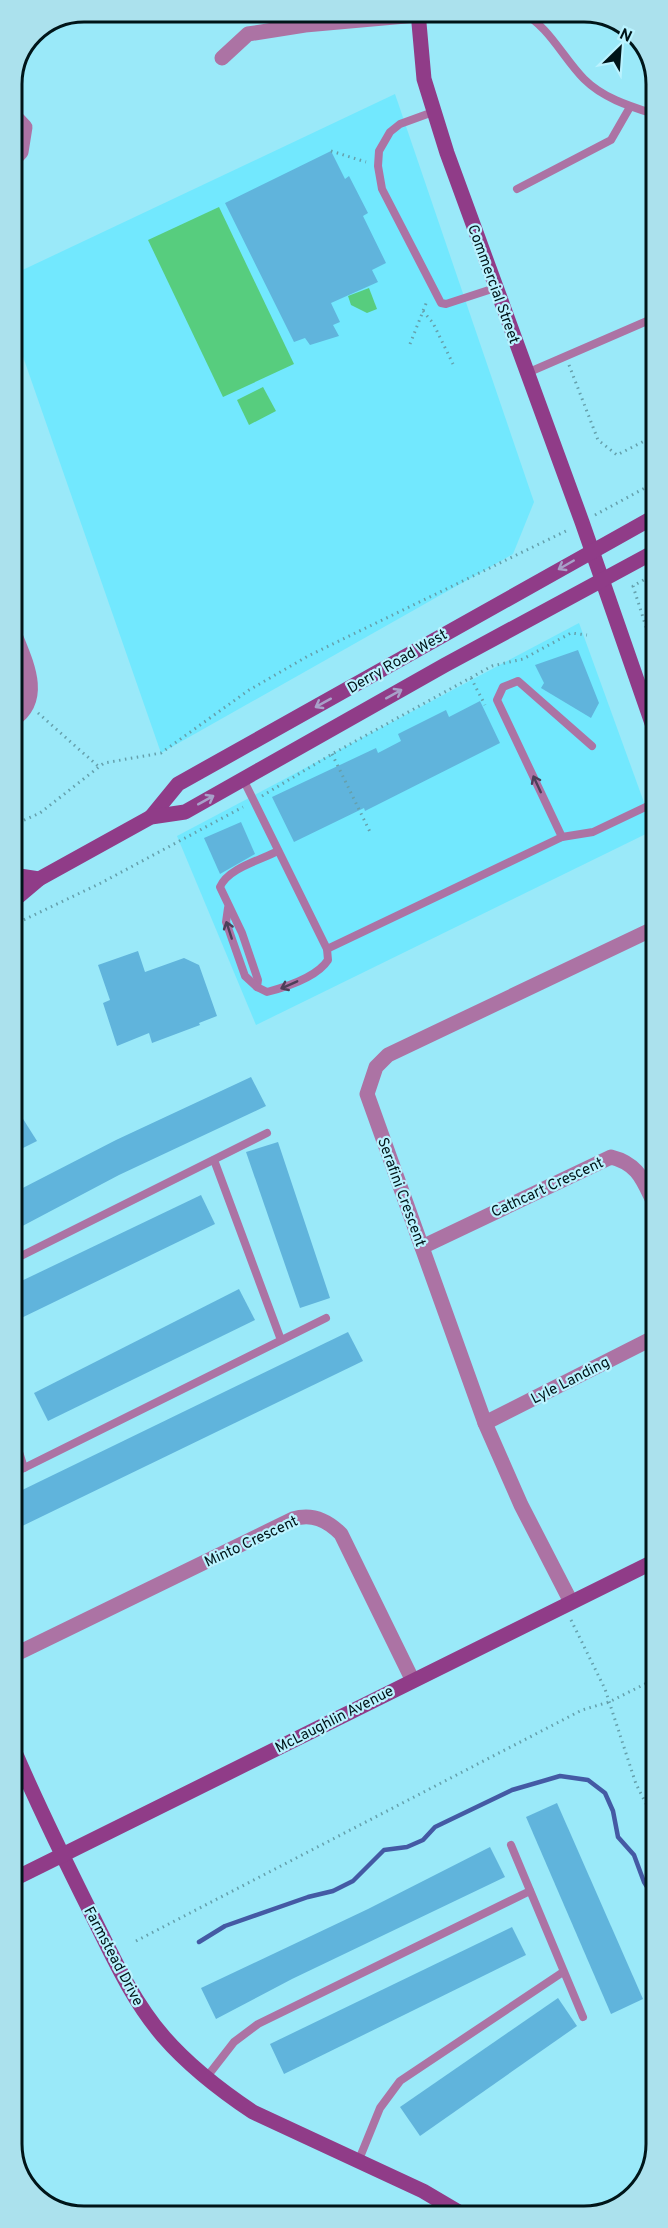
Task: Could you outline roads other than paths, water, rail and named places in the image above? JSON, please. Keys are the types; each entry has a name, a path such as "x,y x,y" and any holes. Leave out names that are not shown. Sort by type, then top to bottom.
{"street":[{"path":"222,58 248,34 331,22"},
{"name":"Commercial Street","path":"418,23 422,68 433,112 495,288 582,522 645,704"},
{"path":"22,124 25,127 22,146"},
{"name":"Derry Road West","path":"151,817 178,784 645,522"},
{"name":"Derry Road West","path":"22,893 39,879 151,817 185,812 645,557"},
{"path":"22,656 32,685 31,699 22,710"},
{"path":"22,876 39,879"},
{"name":"Serafini Crescent","path":"567,1603 485,1423 367,1094 376,1068 388,1055 645,933"},
{"name":"Cathcart Crescent","path":"422,1247 611,1157 635,1167 645,1186"},
{"name":"Lyle Landing","path":"485,1423 645,1342"},
{"name":"Minto Crescent","path":"22,1651 292,1519 311,1516 332,1525 341,1534 412,1679"},
{"name":"McLaughlin Avenue","path":"22,1875 412,1679 645,1566"},
{"name":"Farmstead Drive","path":"22,1768 62,1856 126,1983 169,2043 206,2078 261,2117 423,2192 447,2206"}],"lane":[{"path":"536,23 584,79 600,92 630,107 645,111"},
{"path":"517,189 611,140 630,107"},
{"path":"433,112 400,124 390,132 379,151 378,166 382,189 437,300 446,304 495,288"},
{"path":"526,373 567,358 645,322"},
{"path":"562,837 497,700 503,687 518,681 592,746"},
{"path":"243,779 327,949 328,960 325,966 304,978 267,992 257,987 256,973 242,933 228,908 220,887 224,880 278,850"},
{"path":"327,949 562,837 593,832 645,807"},
{"path":"22,1256 267,1133"},
{"path":"214,1160 281,1340"},
{"path":"22,1462 24,1468 326,1318"},
{"path":"511,1845 583,2017"},
{"path":"206,2078 234,2042 258,2024 530,1891"},
{"path":"358,2162 380,2108 400,2081 563,1972"}],"waterway":[{"path":"199,1942 225,1926 308,1897 333,1891 353,1881 384,1850 407,1847 423,1840 435,1827 512,1790 560,1776 588,1780 605,1793 613,1811 618,1837 634,1855 645,1884"}]}
